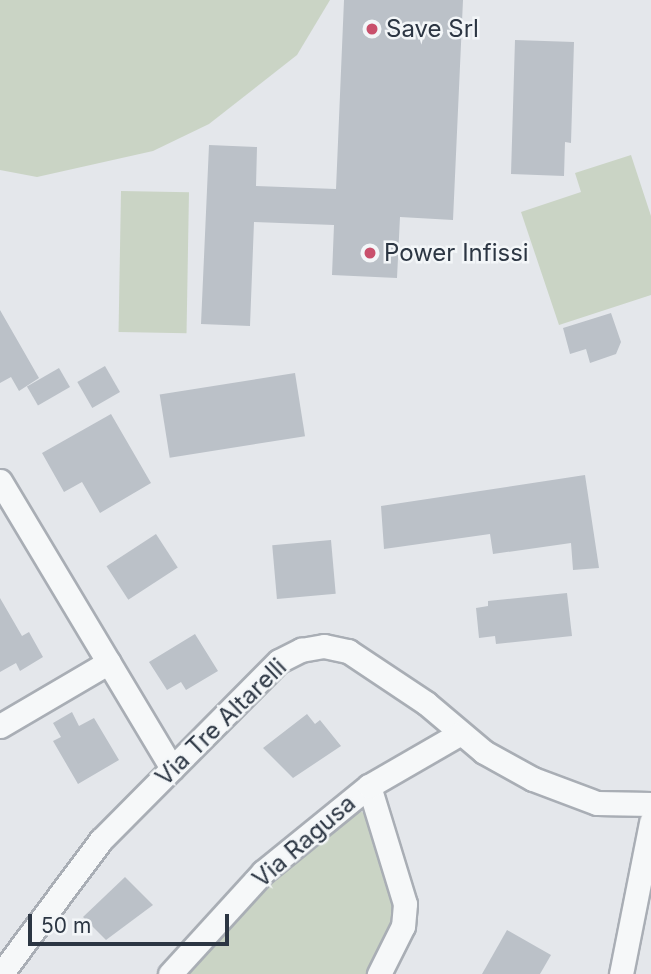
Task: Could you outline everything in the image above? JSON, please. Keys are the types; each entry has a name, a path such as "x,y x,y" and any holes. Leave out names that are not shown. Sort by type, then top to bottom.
{"street":[{"path":"0,481 172,768"},
{"name":"Via Tre Altarelli","path":"1,974 101,840 279,661 324,646 348,651 426,703 459,734 571,796 597,803 651,804"},
{"path":"0,726 109,662"},
{"name":"Via Ragusa","path":"170,974 263,872 369,786 459,734"},
{"path":"369,786 405,904 403,926 379,974"},
{"path":"621,974 651,822"}],"green space":[{"path":"0,0 330,0 297,55 209,124 153,151 37,177 0,170"},
{"path":"631,155 651,216 651,295 559,325 521,212 581,192 575,173"},
{"path":"121,191 189,192 187,333 119,332"},
{"path":"359,810 368,816 398,909 371,974 186,974 257,896"}],"building":[{"path":"344,0 463,0 453,220 400,217 397,278 332,275 334,225 254,222 250,326 201,324 209,145 257,147 256,186 336,189"},
{"path":"515,40 574,42 571,143 565,142 564,176 511,174"},
{"path":"0,310 39,378 19,391 11,377 0,383"},
{"path":"611,313 621,342 616,354 590,363 586,349 570,354 563,328"},
{"path":"105,366 120,392 92,408 77,382"},
{"path":"59,368 70,387 38,406 27,386"},
{"path":"295,373 305,436 170,458 160,394"},
{"path":"111,414 151,483 100,513 82,482 64,492 42,453"},
{"path":"585,475 599,568 573,570 571,543 493,554 490,534 384,549 381,506"},
{"path":"156,534 178,568 128,600 107,566"},
{"path":"331,540 336,594 277,599 272,545"},
{"path":"567,593 572,636 496,644 495,636 479,638 476,608 488,606 488,601"},
{"path":"0,598 22,636 29,632 43,657 20,671 16,663 0,672"},
{"path":"195,634 218,671 186,690 181,682 167,690 149,662"},
{"path":"72,712 79,726 94,718 119,760 78,784 53,741 61,737 53,723"},
{"path":"307,714 315,724 320,720 341,746 293,778 263,748"},
{"path":"125,877 153,905 106,940 83,917"},
{"path":"507,930 551,955 540,974 482,974"}],"place":[{"name":"Save Srl","path":"372,29"},
{"name":"Power Infissi","path":"370,253"}]}
